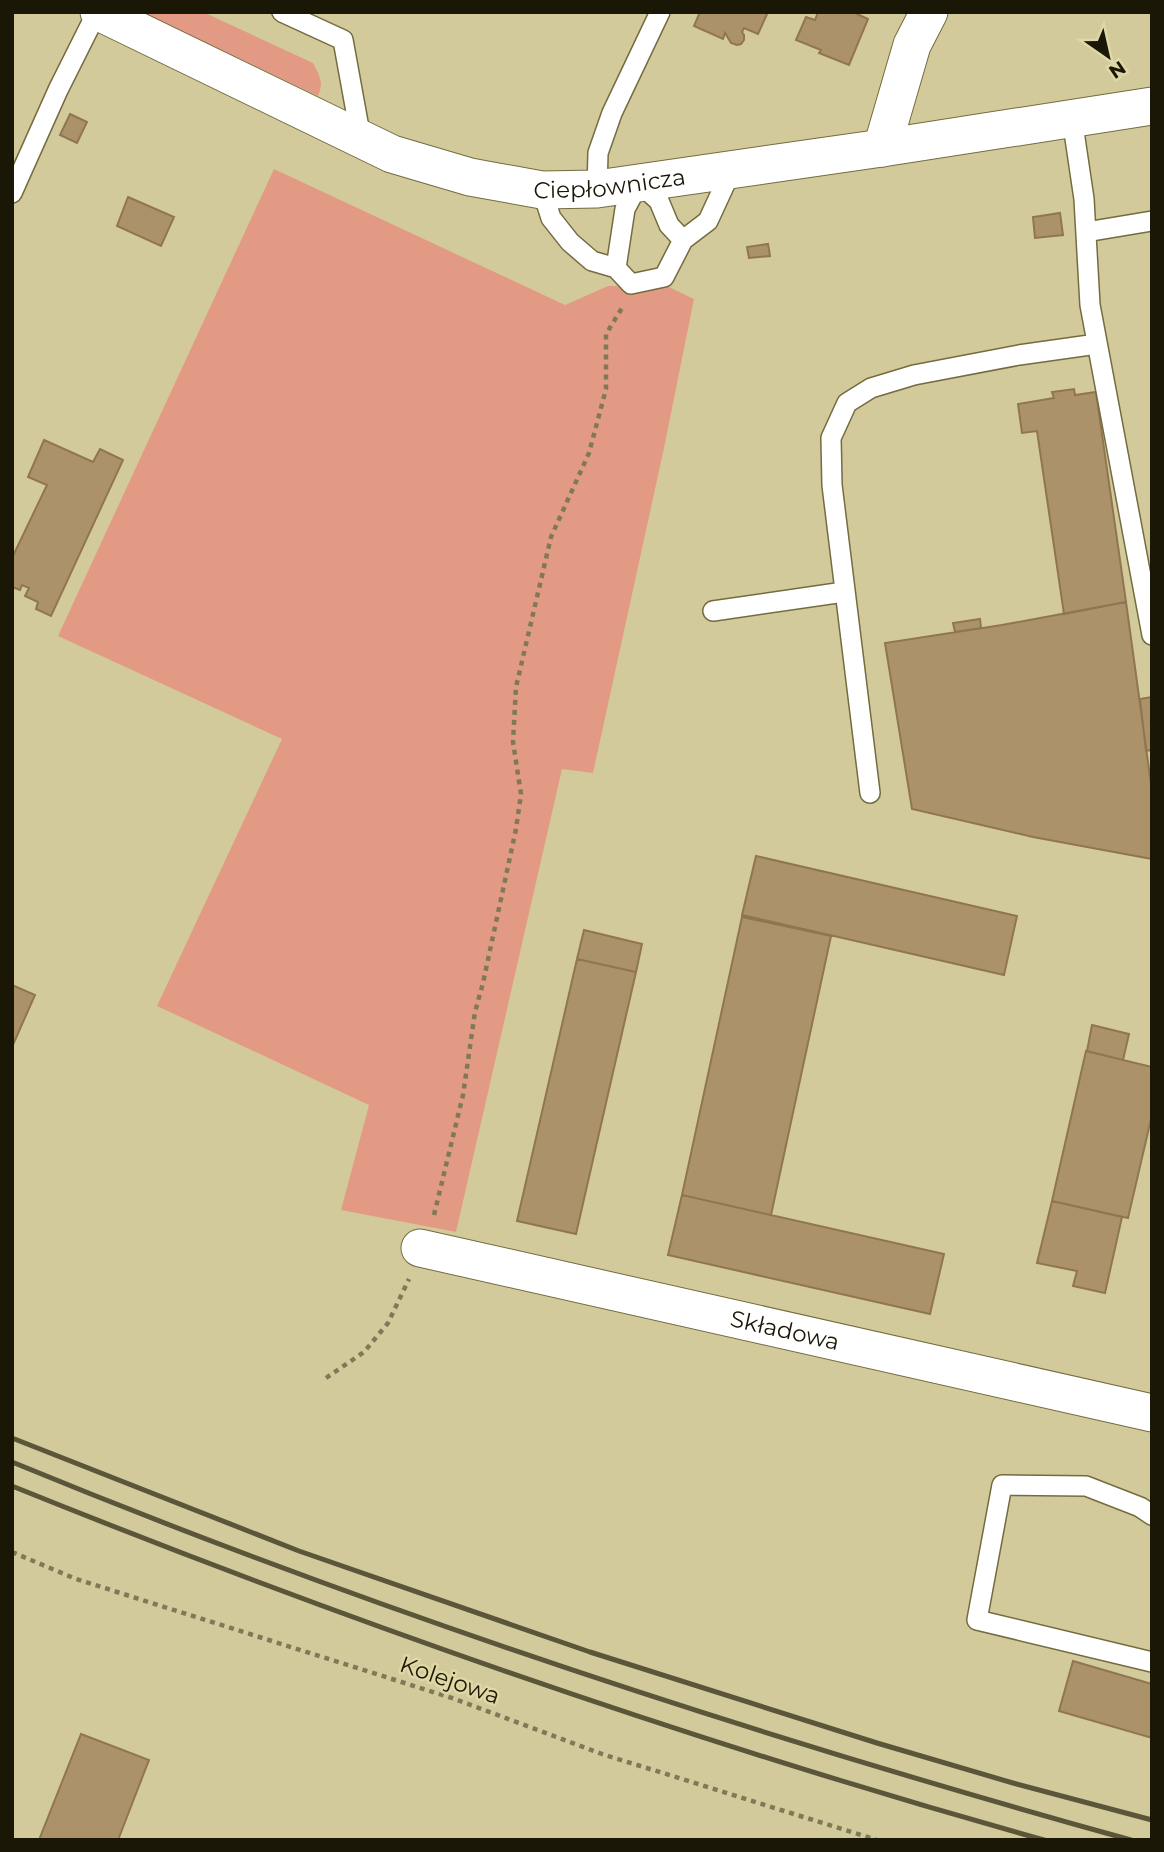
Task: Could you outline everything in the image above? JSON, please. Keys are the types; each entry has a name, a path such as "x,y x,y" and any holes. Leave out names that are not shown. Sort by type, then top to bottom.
{"street":[{"name":"Ciepłownicza","path":"98,12 392,154 470,177 542,190 597,189 1152,106"},
{"path":"882,148 912,45 929,12"},
{"name":"Składowa","path":"420,1248 1152,1413"}],"lane":[{"path":"12,194 58,90 98,12"},
{"path":"282,12 343,40 361,139"},
{"path":"597,189 598,153 612,113 660,12"},
{"path":"1072,118 1084,199 1090,305 1152,635"},
{"path":"542,190 551,218 570,242 592,261 616,268 631,284 663,277 683,240 708,220 732,169"},
{"path":"616,268 625,209 639,183 659,201 669,225 683,240"},
{"path":"1086,232 1152,221"},
{"path":"870,793 832,485 831,438 847,403 871,388 914,375 1019,355 1097,344"},
{"path":"713,611 844,592"},
{"path":"1152,1515 1140,1507 1086,1486 1002,1485 977,1620 1152,1662"}],"path":[{"path":"326,1378 364,1352 388,1323 407,1286 435,1214 463,1095 475,1012 516,829 521,794 513,742 516,687 551,537 589,453 606,389 606,334 626,300 631,284"},
{"name":"Kolejowa","path":"12,1552 76,1579 452,1698 602,1754 877,1840"}],"shaded area":[{"path":"141,12 203,12 313,63 320,79 318,96"},
{"path":"274,169 565,305 608,286 669,287 694,299 593,773 562,769 456,1232 341,1210 369,1105 157,1006 282,739 58,636"}],"building":[{"path":"700,12 768,12 758,34 744,28 744,40 737,45 731,43 725,33 723,39 694,26"},
{"path":"818,12 853,12 868,19 849,65 796,40 806,17 815,20"},
{"path":"70,114 87,122 77,143 60,135"},
{"path":"128,197 174,217 161,246 117,226"},
{"path":"1060,213 1063,235 1035,238 1033,217"},
{"path":"768,244 770,256 749,258 747,247"},
{"path":"1074,389 1075,395 1096,392 1126,602 1064,614 1037,431 1022,433 1018,404 1054,398 1052,392"},
{"path":"44,440 93,462 100,449 123,460 51,616 36,609 38,602 25,596 29,588 22,585 20,590 12,587 12,558 47,485 28,477"},
{"path":"1126,602 1152,791 1152,859 1033,837 912,809 885,643"},
{"path":"980,619 981,628 955,632 953,623"},
{"path":"1152,697 1152,750 1146,751 1140,699"},
{"path":"756,856 1017,916 1004,975 742,915"},
{"path":"742,917 831,936 771,1215 682,1195"},
{"path":"584,930 642,944 636,972 577,959"},
{"path":"577,959 636,972 576,1234 517,1221"},
{"path":"12,985 35,995 12,1047"},
{"path":"1092,1025 1129,1034 1123,1060 1087,1051"},
{"path":"1086,1051 1152,1067 1152,1115 1128,1218 1052,1201"},
{"path":"682,1195 944,1254 930,1314 668,1255"},
{"path":"1052,1201 1122,1217 1105,1293 1073,1286 1077,1271 1037,1263"},
{"path":"1073,1661 1152,1684 1152,1738 1059,1711"},
{"path":"81,1734 149,1760 118,1840 39,1840"}],"railway":[{"path":"12,1438 299,1551 590,1652 877,1743 1152,1820"},
{"path":"12,1462 287,1570 566,1668 847,1758 1131,1840"},
{"path":"12,1486 266,1585 523,1677 782,1762 1044,1840"}]}
